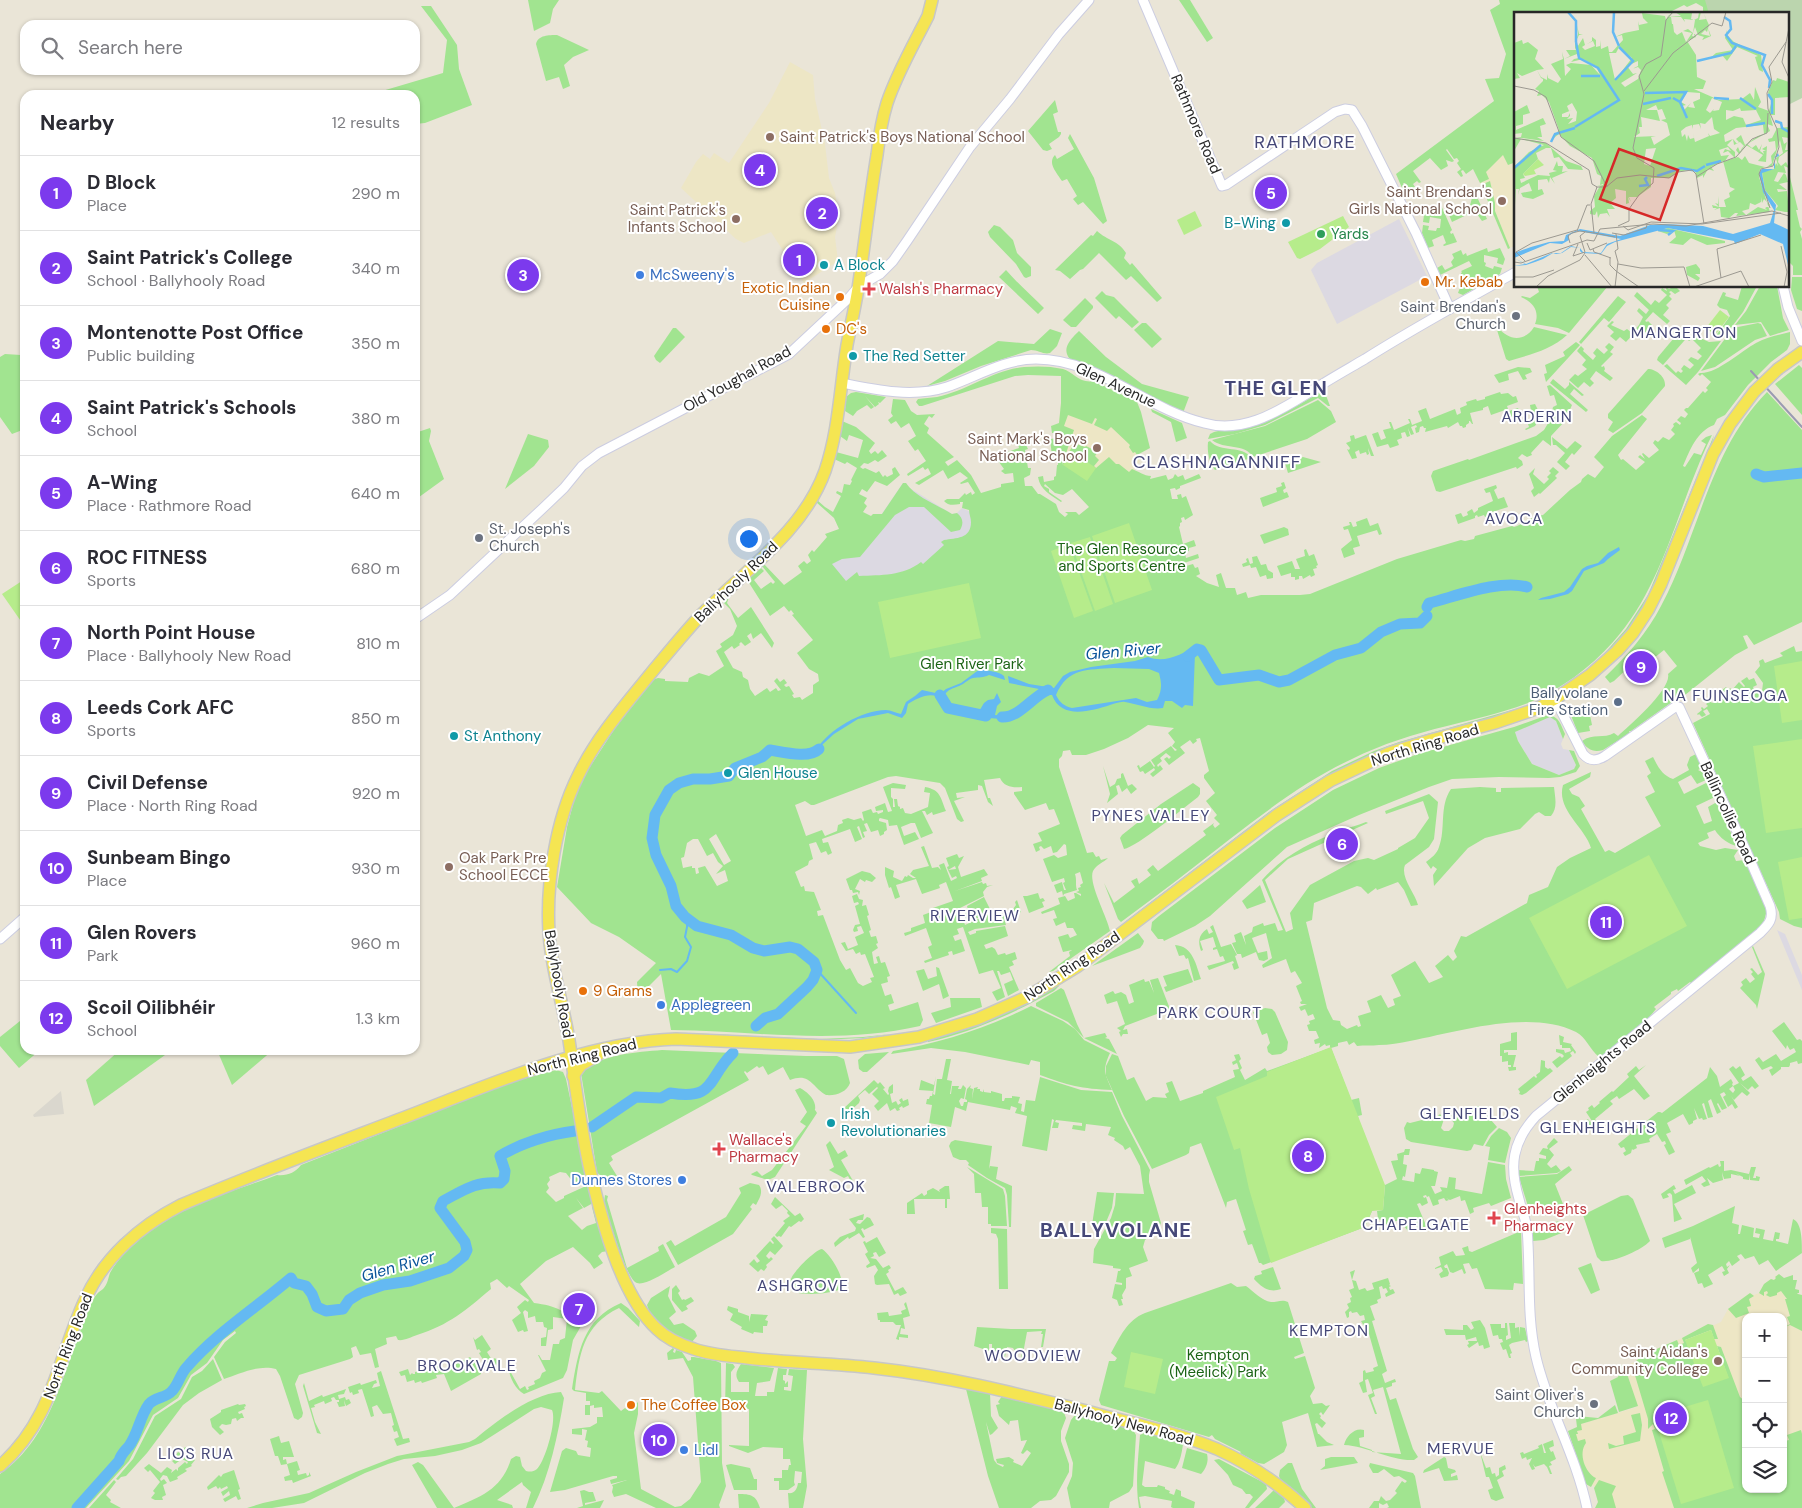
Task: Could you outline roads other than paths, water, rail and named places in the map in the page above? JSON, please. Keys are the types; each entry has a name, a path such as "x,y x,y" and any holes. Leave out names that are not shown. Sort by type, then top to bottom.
{"main road":[{"name":"Ballyhooly Road","path":"571,1058 552,957 548,921 555,855 570,795 577,777 593,750 650,674 696,620 780,540 812,499 823,475 832,450 851,323 859,286 872,183 886,106 928,16 932,0"},
{"name":"North Ring Road","path":"0,1466 22,1444 42,1414 91,1286 117,1252 146,1226 181,1205 513,1075 615,1046 648,1040 676,1039 850,1047 925,1036 977,1020 1027,997 1078,966 1278,815 1330,780 1389,753 1517,716 1555,699 1604,664 1625,642 1643,617 1661,584 1714,454 1734,418 1754,392 1778,369 1802,352"},
{"path":"574,1076 582,1065 615,1046"},
{"path":"571,1058 574,1076"},
{"name":"Ballyhooly New Road","path":"574,1076 586,1154 598,1202 625,1282 637,1303 656,1329 669,1339 694,1350 732,1357 872,1368 925,1376 1068,1407 1150,1428 1209,1446 1235,1458 1265,1476 1306,1508"}],"street":[{"name":"Old Youghal Road","path":"420,616 450,596 553,499 582,466 599,453 789,354 849,298 859,286 880,274 892,261 970,147 1089,0"},
{"name":"Rathmore Road","path":"1143,0 1222,186 1340,109 1348,109 1358,117 1410,220 1450,308"},
{"name":"Glen Avenue","path":"842,383 896,392 928,391 946,387 1011,362 1035,359 1058,360 1090,371 1184,417 1219,426 1245,423 1265,417 1285,407 1450,308 1514,273"},
{"path":"1783,288 1788,307 1802,341"},
{"path":"838,308 844,309 851,323"},
{"name":"Ballincollie Road","path":"1555,699 1583,754 1586,758 1594,760 1605,756 1675,707 1679,707 1751,862 1770,906 1771,920"},
{"name":"Glenheights Road","path":"1587,1508 1576,1466 1546,1391 1530,1332 1527,1226 1512,1172 1513,1159 1518,1143 1536,1116 1750,941 1771,920"},
{"path":"0,939 20,921"}],"water":[{"path":"1619,547 1620,550 1604,563 1584,571 1572,591 1568,594 1538,600 1564,592 1570,587 1582,569 1598,563 1608,553"},
{"path":"1198,646 1204,649 1195,653 1193,706 1185,705 1182,708 1172,701 1165,701 1163,708 1154,708 1123,702 1086,711 1069,711 1056,703 1052,695 1045,695 1039,689 1009,683 1008,676 1029,684 1054,688 1063,676 1070,672 1148,657 1155,659 1168,658","holes":["1114,668 1149,669 1159,673 1161,687 1157,700 1147,702 1136,698 1072,708 1063,704 1056,695 1066,679 1087,670"]},
{"path":"980,669 999,673 1004,676 1005,680 989,675 972,678 948,691 942,700 930,695 920,697 908,704 906,713 902,718 888,713 858,719 834,734 823,744 816,755 807,756 807,752 816,750 829,735 846,722 877,711 890,710 901,714 906,702 922,690 940,694 946,689 961,683"},
{"path":"997,693 1001,702 997,706 995,715 1009,716 1015,713 1016,716 999,719 971,715 971,713 978,713 984,703 994,699"}],"waterway":[{"name":"Glen River","path":"1756,474 1764,477 1802,473"},
{"name":"Glen River","path":"1427,607 1429,603 1492,587 1504,585 1527,587"},
{"name":"Glen River","path":"1188,656 1197,649 1201,650 1219,680 1259,675 1279,682 1289,680 1335,655 1361,648 1381,632 1400,624 1420,623 1427,616"},
{"path":"1002,717 1014,714 1048,690"},
{"path":"940,695 948,708 986,716"},
{"name":"Glen River","path":"756,1026 765,1018 778,1014 807,987 813,980 817,970 814,962 798,949 790,947 764,951 753,948 731,935 697,926 685,917 676,906 671,886 656,855 652,838 655,815 669,790 679,783 693,779 729,776 735,768 762,757 770,750 809,754 819,749"},
{"path":"660,970 671,969 677,972 687,961 691,947 685,937 687,918"},
{"path":"817,970 856,1013"},
{"name":"Glen River","path":"592,1127 636,1097 661,1098 670,1093 696,1094 709,1085 733,1053"},
{"name":"Glen River","path":"77,1508 119,1461 132,1441 149,1404 170,1393 186,1368 210,1343 291,1278 294,1283 306,1286 312,1294 317,1307 326,1311 343,1309 349,1300 360,1293 383,1285 410,1281 449,1268 464,1256 467,1250 465,1242 440,1208 443,1201 477,1185 500,1183 504,1179 505,1171 500,1156 508,1151 556,1134 575,1131"}],"railway":[{"path":"1751,371 1802,427"}],"place":[{"name":"Saint Patrick's Boys National School","path":"770,137"},
{"name":"Saint Patrick's Schools","path":"760,170"},
{"name":"A-Wing","path":"1271,193"},
{"name":"Saint Brendan's Girls National School","path":"1502,201"},
{"name":"Saint Patrick's College","path":"822,213"},
{"name":"Saint Patrick's Infants School","path":"736,219"},
{"name":"B-Wing","path":"1286,223"},
{"name":"Yards","path":"1321,234"},
{"name":"D Block","path":"799,260"},
{"name":"A Block","path":"824,265"},
{"name":"Montenotte Post Office","path":"523,275"},
{"name":"McSweeny's","path":"640,275"},
{"name":"Mr. Kebab","path":"1425,282"},
{"name":"Walsh's Pharmacy","path":"869,289"},
{"name":"Exotic Indian Cuisine","path":"840,297"},
{"name":"Saint Brendan's Church","path":"1516,316"},
{"name":"DC's","path":"826,329"},
{"name":"The Red Setter","path":"853,356"},
{"name":"Saint Mark's Boys National School","path":"1097,448"},
{"name":"St. Joseph's Church","path":"479,538"},
{"name":"Civil Defense","path":"1641,667"},
{"name":"Ballyvolane Fire Station","path":"1618,702"},
{"name":"St Anthony","path":"454,736"},
{"name":"Glen House","path":"728,773"},
{"name":"ROC FITNESS","path":"1342,844"},
{"name":"Oak Park Pre School ECCE","path":"449,867"},
{"name":"Glen Rovers","path":"1606,922"},
{"name":"9 Grams","path":"583,991"},
{"name":"Applegreen","path":"661,1005"},
{"name":"Irish Revolutionaries","path":"831,1123"},
{"name":"Wallace's Pharmacy","path":"719,1149"},
{"name":"Leeds Cork AFC","path":"1308,1156"},
{"name":"Dunnes Stores","path":"682,1180"},
{"name":"Glenheights Pharmacy","path":"1494,1218"},
{"name":"North Point House","path":"579,1309"},
{"name":"Saint Aidan's Community College","path":"1718,1361"},
{"name":"Saint Oliver's Church","path":"1594,1404"},
{"name":"The Coffee Box","path":"631,1405"},
{"name":"Scoil Oilibhéir","path":"1671,1418"},
{"name":"Sunbeam Bingo","path":"659,1440"},
{"name":"Lidl","path":"684,1450"}],"district":[{"name":"RATHMORE","path":"1305,142"},
{"name":"MANGERTON","path":"1684,332"},
{"name":"THE GLEN","path":"1276,388"},
{"name":"ARDERIN","path":"1537,416"},
{"name":"CLASHNAGANNIFF","path":"1217,462"},
{"name":"AVOCA","path":"1514,518"},
{"name":"NA FUINSEOGA","path":"1726,695"},
{"name":"PYNES VALLEY","path":"1151,815"},
{"name":"RIVERVIEW","path":"975,915"},
{"name":"PARK COURT","path":"1210,1012"},
{"name":"GLENFIELDS","path":"1470,1113"},
{"name":"GLENHEIGHTS","path":"1598,1127"},
{"name":"VALEBROOK","path":"816,1186"},
{"name":"CHAPELGATE","path":"1416,1224"},
{"name":"BALLYVOLANE","path":"1116,1230"},
{"name":"ASHGROVE","path":"803,1285"},
{"name":"KEMPTON","path":"1329,1330"},
{"name":"WOODVIEW","path":"1033,1355"},
{"name":"BROOKVALE","path":"467,1365"},
{"name":"MERVUE","path":"1461,1448"},
{"name":"LIOS RUA","path":"196,1453"}],"park label":[{"name":"The Glen Resource and Sports Centre","path":"1122,558"},
{"name":"Glen River Park","path":"972,664"},
{"name":"Kempton (Meelick) Park","path":"1218,1364"}]}
